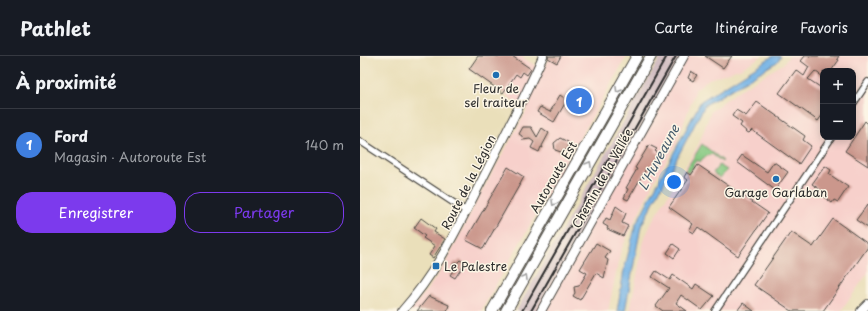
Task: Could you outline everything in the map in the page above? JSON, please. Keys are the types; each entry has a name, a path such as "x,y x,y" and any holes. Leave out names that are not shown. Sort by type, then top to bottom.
{"highway":[{"name":"Autoroute Est","path":"492,311 637,56"},
{"name":"Autoroute Est","path":"506,311 650,56"}],"main road":[{"name":"Route de la Légion","path":"402,311 421,288 440,260 520,106 543,56"},
{"name":"Chemin de la Vallée","path":"541,311 684,56"},
{"path":"861,311 868,305"},
{"path":"865,311 868,305"}],"street":[{"path":"856,100 868,82"},
{"path":"715,311 830,140"},
{"path":"360,141 466,211"}],"shaded area":[{"path":"478,56 521,56 543,71 550,56 627,56 481,311 410,311 435,279 447,260 477,200 527,110 469,69"},
{"path":"661,56 680,56 535,311 516,311"},
{"path":"680,56 762,56 742,68 709,79 696,89 676,145 655,180 621,250 608,311 535,311"},
{"path":"789,56 868,56 868,273 841,311 630,311 644,239 654,218 699,144 711,111 739,90 783,64"}],"green space":[{"path":"702,144 723,161 722,162 712,154 703,158 700,162 697,160 688,173 685,171"},
{"path":"719,165 727,170 720,178 713,173"}],"water":[{"path":"773,56 781,56 777,62 705,105 641,226 625,311 617,311 624,270 636,224 701,101"}],"building":[{"name":"Fleur de sel traiteur","path":"478,56 512,56 531,69 527,75 523,72 520,77 516,74 503,93 469,69"},
{"path":"548,56 561,56 557,63 548,58"},
{"path":"705,56 732,56 723,68"},
{"path":"805,56 839,56 837,59 839,60 833,68 820,68 820,75 815,71 808,79 820,87 820,118 818,121 779,93 796,70 804,76 809,67 801,61"},
{"path":"691,71 697,75 693,81 688,78"},
{"path":"560,95 567,100 554,122 537,112 540,107 550,112"},
{"path":"757,102 805,136 803,140 811,146 799,164 752,130 749,133 747,132 740,126 742,123 732,116 736,110 746,116"},
{"path":"865,121 868,124 868,166 845,151 852,140 856,140 856,134"},
{"path":"523,127 531,127 537,137 542,128 549,133 542,146 543,148 541,147 539,152 531,148 534,142 530,139 523,140 522,136 519,134"},
{"path":"560,138 568,142 568,149 561,152 555,150 554,143"},
{"path":"649,145 657,149 655,151 660,154 650,171 646,169 628,200 624,198 628,189 626,188 637,169 635,168"},
{"path":"742,155 767,172 774,162 788,172 775,190 737,162"},
{"path":"698,165 768,213 738,256 698,227 694,233 689,230 693,224 669,207 688,180 684,177 687,172 691,175"},
{"path":"825,166 831,170 829,174 848,187 838,202 834,200 832,203 823,196 825,193 812,184"},
{"path":"508,167 524,177 483,249 466,240"},
{"path":"868,204 868,228 856,220"},
{"path":"616,206 626,213 622,223 628,226 623,236 607,229 608,227 603,224 606,218 610,220"},
{"path":"421,218 436,229 434,232 445,239 433,258 429,255 435,246 423,238 425,236 414,228"},
{"path":"833,219 868,244 868,247 823,311 792,311 754,285 791,232 813,247"},
{"path":"596,243 610,251 605,258 608,260 604,278 596,273 580,300 573,296 575,293 574,287 579,286 587,273 580,269"},
{"path":"673,244 680,249 674,258 667,253"},
{"path":"460,260 465,263 455,278 450,275 455,268 452,266 455,262 457,263"},
{"path":"656,271 670,280 673,275 693,289 696,284 714,296 702,310 681,295 676,303 687,311 663,311 656,306 669,288 652,277"},
{"path":"429,296 449,305 447,311 417,311"},
{"path":"743,303 754,311 737,311"}],"railway":[{"path":"522,311 667,56"},
{"path":"531,311 676,56"}],"place":[{"name":"Fleur de sel traiteur","path":"496,75"},
{"name":"Ford","path":"579,101"},
{"name":"Garage Garlaban","path":"776,179"},
{"name":"Le Palestre","path":"436,266"}],"water label":[{"name":"L'Huveaune","path":"658,157"}]}
